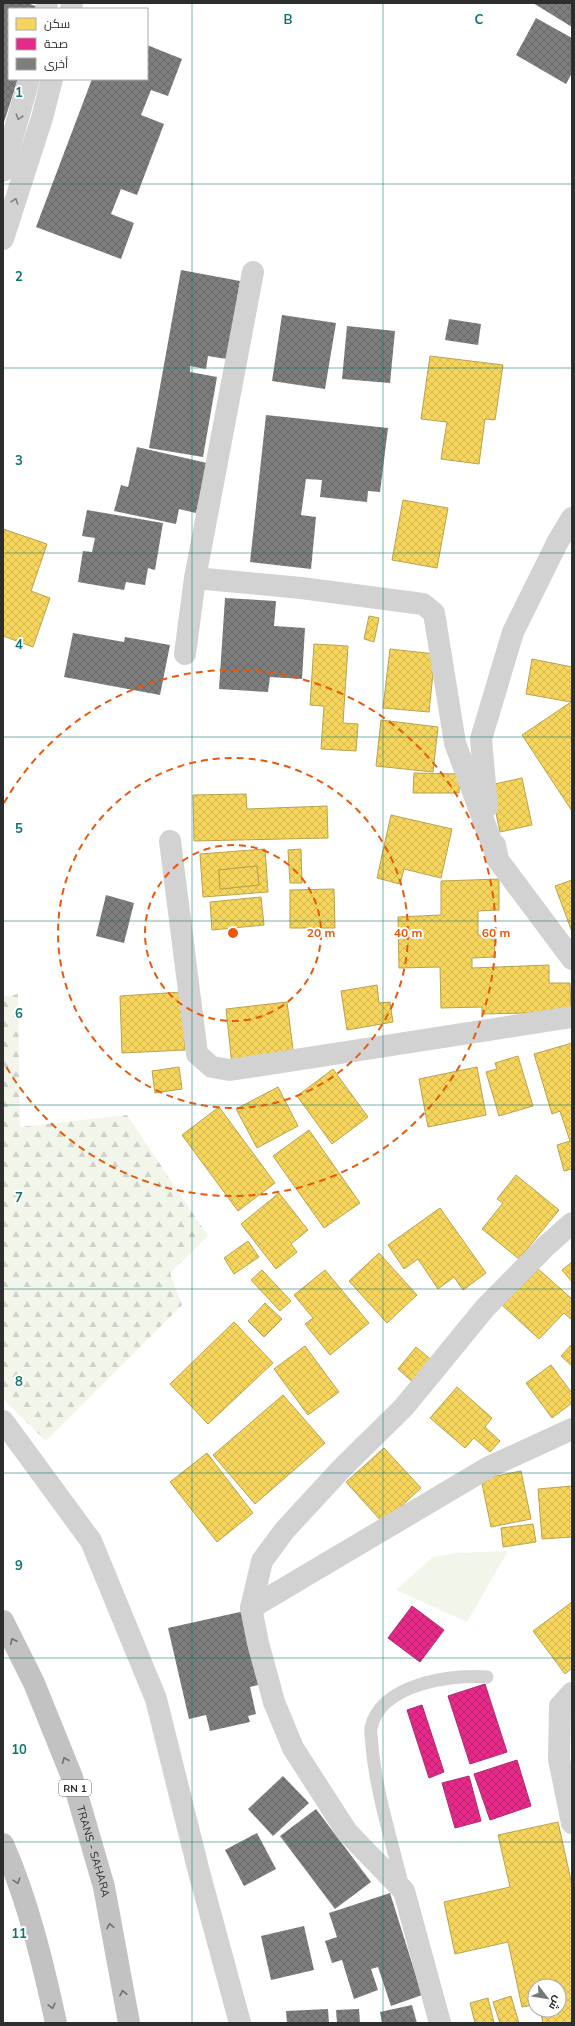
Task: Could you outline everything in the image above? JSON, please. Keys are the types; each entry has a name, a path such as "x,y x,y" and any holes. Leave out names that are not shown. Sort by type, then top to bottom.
{"highway":[{"name":"TRANS - SAHARA","path":"3,1621 34,1683 72,1777 104,1887 129,2023"},
{"path":"3,1844 13,1866 36,1938 56,2023"}],"street":[{"path":"4,164 29,80"},
{"path":"3,238 42,118 52,80"},
{"path":"185,654 195,578 253,272"},
{"path":"498,860 486,806 481,739 513,632 557,543 572,518"},
{"path":"195,578 301,588 423,604 434,613 455,743 498,860 572,959"},
{"path":"170,841 197,1054 212,1067 230,1070 572,1017"},
{"path":"440,2023 404,1891 347,1832 292,1748 274,1702 258,1643 251,1608 262,1561 284,1531 342,1467 404,1407 485,1308 546,1246 572,1223"},
{"path":"3,1421 91,1541 156,1700 240,2023"},
{"path":"251,1608 489,1467 572,1429"},
{"path":"572,1693 560,1706 559,1759 572,1823"}],"lane":[{"path":"404,1891 374,1765 371,1728 378,1712 391,1697 416,1686 467,1676 487,1677"}],"green space":[{"path":"18,994 20,1127 127,1115 208,1236 170,1273 182,1305 46,1441 3,1399 3,997"},
{"path":"508,1551 467,1622 396,1590 433,1557 456,1553"}],"building: سكن":[{"path":"430,356 503,365 495,420 485,419 479,464 441,459 447,422 421,419"},
{"path":"403,500 448,508 437,568 392,560"},
{"path":"3,529 47,544 31,591 50,598 33,647 3,636"},
{"path":"369,616 379,618 374,642 364,639"},
{"path":"314,644 348,646 343,723 358,724 356,751 321,749 324,706 310,705"},
{"path":"390,649 435,654 429,712 383,708"},
{"path":"532,659 572,667 571,702 526,694"},
{"path":"571,702 572,703 572,811 522,735"},
{"path":"381,720 438,727 433,772 376,766"},
{"path":"414,773 460,774 459,793 413,793"},
{"path":"522,778 532,825 500,832 490,785"},
{"path":"246,794 247,809 327,806 328,838 194,841 193,795"},
{"path":"391,815 452,829 441,878 404,869 400,884 377,878"},
{"path":"265,849 268,892 203,897 200,854","holes":["257,866 259,885 220,889 219,870"]},
{"path":"301,849 302,883 290,883 288,850"},
{"path":"257,866 259,885 220,889 219,870"},
{"path":"499,879 499,910 478,911 478,935 494,935 495,957 472,958 472,968 549,965 549,983 570,983 571,1012 482,1014 482,1007 441,1008 440,967 399,968 398,917 441,915 441,881"},
{"path":"572,880 572,932 555,886"},
{"path":"334,889 335,928 290,928 290,890"},
{"path":"261,897 264,925 212,930 210,902"},
{"path":"377,985 379,1003 390,1002 393,1022 347,1030 341,991"},
{"path":"182,992 185,1050 122,1053 120,996"},
{"path":"287,1002 294,1057 232,1065 226,1009"},
{"path":"572,1043 572,1169 564,1171 557,1145 570,1141 560,1111 552,1114 534,1054"},
{"path":"518,1056 533,1106 499,1116 486,1072 497,1069 495,1063"},
{"path":"179,1067 182,1089 155,1093 152,1071"},
{"path":"477,1067 486,1115 428,1127 419,1079"},
{"path":"333,1069 368,1117 332,1144 297,1096"},
{"path":"278,1087 298,1126 257,1148 236,1109"},
{"path":"219,1107 275,1183 238,1211 182,1135"},
{"path":"309,1130 360,1203 324,1228 273,1156"},
{"path":"516,1175 559,1210 519,1259 482,1229 503,1203 497,1199"},
{"path":"279,1193 308,1230 291,1244 297,1252 276,1269 241,1224"},
{"path":"440,1208 486,1273 463,1290 454,1277 438,1289 418,1259 404,1269 388,1245"},
{"path":"248,1241 259,1257 234,1274 224,1258"},
{"path":"379,1253 417,1295 387,1323 349,1281"},
{"path":"572,1262 572,1282 562,1270"},
{"path":"536,1267 572,1299 572,1320 564,1313 539,1339 502,1305"},
{"path":"262,1270 291,1301 280,1311 251,1280"},
{"path":"325,1270 369,1323 330,1355 305,1324 313,1318 294,1295"},
{"path":"265,1303 282,1319 264,1337 248,1321"},
{"path":"234,1322 273,1363 208,1424 170,1384"},
{"path":"572,1344 572,1366 561,1356"},
{"path":"305,1346 339,1392 308,1415 274,1369"},
{"path":"416,1347 434,1362 415,1384 398,1369"},
{"path":"551,1365 572,1393 572,1403 552,1418 526,1383"},
{"path":"457,1387 492,1418 485,1427 500,1441 490,1452 474,1438 465,1448 430,1418"},
{"path":"283,1395 325,1443 255,1504 213,1455"},
{"path":"384,1448 421,1488 383,1523 346,1482"},
{"path":"207,1453 253,1513 217,1542 170,1482"},
{"path":"521,1471 531,1519 491,1527 481,1479"},
{"path":"572,1486 572,1537 542,1539 538,1489"},
{"path":"533,1524 536,1542 503,1547 501,1528"},
{"path":"572,1602 572,1668 565,1674 533,1631"},
{"path":"558,1822 572,1885 572,2023 543,2023 542,2018 567,2018 567,1978 527,1978 527,2006 522,2007 508,1942 455,1954 444,1902 510,1887 498,1835"},
{"path":"511,1996 519,2023 500,2023 493,2002"},
{"path":"488,1998 494,2023 475,2023 470,2003"}],"building: صحة":[{"path":"412,1606 444,1630 420,1662 388,1638"},
{"path":"485,1684 507,1752 470,1764 448,1696"},
{"path":"422,1705 444,1772 429,1778 407,1710"},
{"path":"517,1760 531,1806 490,1820 474,1774"},
{"path":"469,1776 481,1821 455,1828 442,1783"}],"building: أخرى":[{"path":"3,3 27,3 41,8 8,8 8,80 18,80 3,125"},
{"path":"533,3 572,3 572,27"},
{"path":"536,18 572,38 572,73 566,84 516,55"},
{"path":"148,45 182,59 168,96 151,90 141,115 164,124 137,195 121,189 111,214 134,223 121,259 36,227 92,80 148,80"},
{"path":"181,270 240,281 227,359 208,356 206,369 190,366 190,372 217,377 203,457 149,448"},
{"path":"282,315 336,323 325,389 272,381"},
{"path":"449,319 481,324 478,345 445,340"},
{"path":"347,326 395,331 390,383 342,379"},
{"path":"266,415 388,428 380,492 368,491 367,502 320,497 322,480 306,479 301,515 316,517 311,569 250,562"},
{"path":"137,447 207,463 196,513 179,509 176,524 114,511 121,485 128,487"},
{"path":"87,510 163,523 155,570 148,568 145,585 126,582 124,590 78,582 83,551 92,552 95,538 82,536"},
{"path":"225,598 276,601 274,626 305,628 302,679 270,677 268,692 219,689"},
{"path":"73,633 124,642 125,637 170,645 160,695 64,677"},
{"path":"106,895 134,903 124,943 96,936"},
{"path":"249,1610 265,1683 250,1687 256,1714 248,1716 250,1722 210,1731 206,1715 189,1719 168,1628"},
{"path":"283,1776 309,1803 273,1836 248,1809"},
{"path":"316,1809 371,1882 335,1909 280,1836"},
{"path":"257,1833 276,1869 244,1886 225,1850"},
{"path":"390,1893 422,1995 391,2006 378,1967 371,1969 378,1990 354,1999 342,1960 332,1963 325,1941 337,1937 329,1913"},
{"path":"304,1926 314,1970 271,1980 261,1936"},
{"path":"412,2005 417,2023 382,2023 380,2012"},
{"path":"328,2009 329,2023 287,2023 286,2011"},
{"path":"359,2009 360,2023 337,2023 336,2010"}]}
